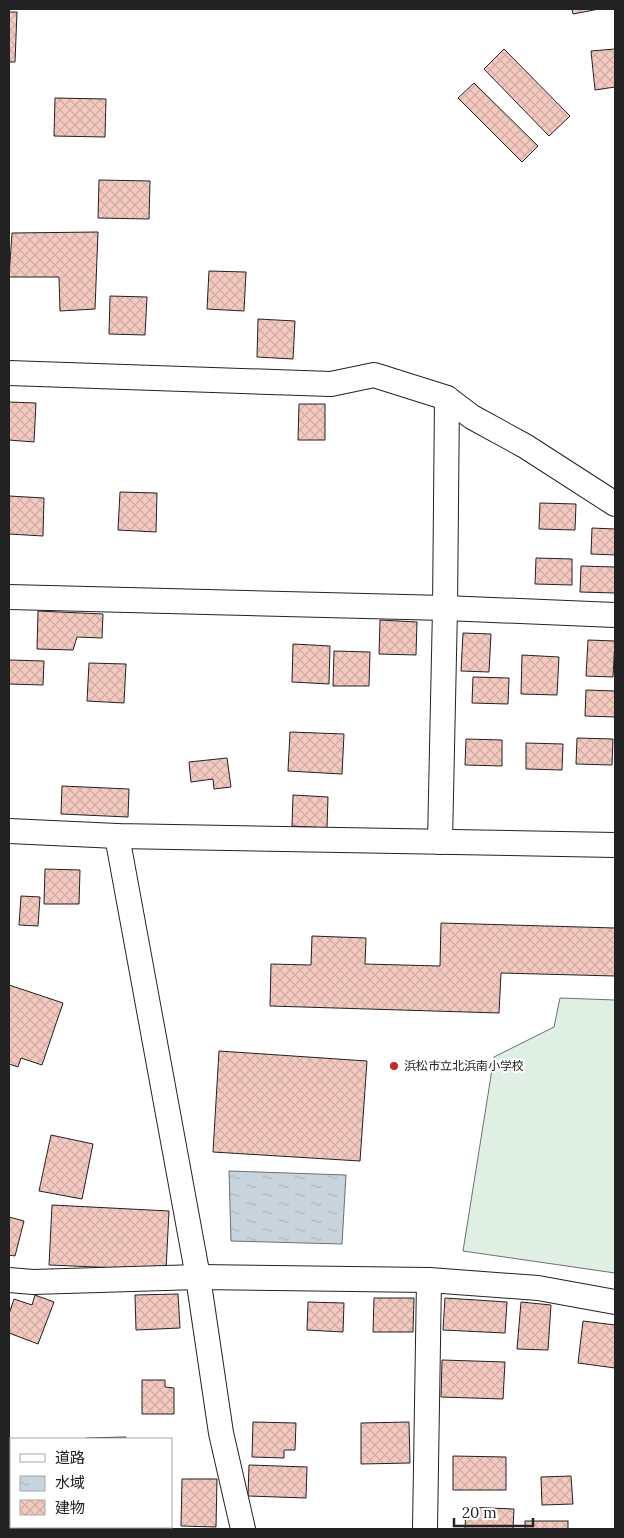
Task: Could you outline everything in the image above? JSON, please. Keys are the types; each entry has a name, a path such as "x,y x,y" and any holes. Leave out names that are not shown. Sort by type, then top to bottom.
{"street":[{"path":"9,373 331,384 374,375 447,398 472,416 525,446 615,504"},
{"path":"440,842 447,398"},
{"path":"9,597 445,608 615,615"},
{"path":"9,831 117,836 615,845"},
{"path":"117,836 198,1277 221,1433 243,1529"},
{"path":"9,1280 33,1282 198,1277 429,1280 538,1288 615,1302"},
{"path":"426,1529 429,1280"}],"green space":[{"path":"560,998 615,1000 615,1273 463,1251 494,1057 554,1027"}],"water":[{"path":"229,1171 346,1175 342,1244 231,1241"}],"building":[{"path":"572,9 599,9 573,14"},
{"path":"9,12 17,12 15,62 9,62"},
{"path":"504,49 570,116 549,136 484,69"},
{"path":"615,49 615,87 595,90 591,51"},
{"path":"474,83 538,146 522,162 458,98"},
{"path":"55,98 106,99 105,137 54,136"},
{"path":"99,180 150,181 149,219 98,218"},
{"path":"98,232 95,309 60,311 59,277 9,277 12,233"},
{"path":"209,271 246,272 244,311 207,309"},
{"path":"110,296 147,297 145,335 109,334"},
{"path":"258,319 295,321 293,359 257,357"},
{"path":"9,402 36,403 34,442 9,440"},
{"path":"299,404 325,404 325,440 298,440"},
{"path":"120,492 157,493 156,532 118,530"},
{"path":"9,496 44,498 43,536 9,534"},
{"path":"540,503 576,504 575,530 539,529"},
{"path":"592,528 615,529 615,555 591,554"},
{"path":"536,558 572,559 572,585 535,584"},
{"path":"581,566 615,567 615,593 580,592"},
{"path":"38,611 103,614 102,638 77,637 73,650 37,649"},
{"path":"380,620 417,622 416,655 379,654"},
{"path":"463,633 491,634 489,672 461,671"},
{"path":"588,640 615,641 613,677 586,676"},
{"path":"293,644 330,646 329,684 292,682"},
{"path":"334,651 370,652 369,686 333,686"},
{"path":"522,655 559,657 557,695 521,694"},
{"path":"9,660 44,661 43,685 9,684"},
{"path":"89,663 126,664 124,703 87,701"},
{"path":"473,677 509,678 508,704 472,703"},
{"path":"586,690 615,691 615,717 585,716"},
{"path":"290,732 344,734 342,774 288,771"},
{"path":"577,738 613,739 612,765 576,764"},
{"path":"466,739 502,740 502,766 465,765"},
{"path":"526,743 563,744 562,770 526,769"},
{"path":"227,758 231,787 214,789 213,779 191,782 189,762"},
{"path":"62,786 129,789 128,817 61,814"},
{"path":"293,795 328,797 327,828 292,826"},
{"path":"45,869 80,870 79,904 44,904"},
{"path":"21,896 40,897 38,926 19,925"},
{"path":"441,923 615,928 615,976 501,973 499,1013 270,1006 271,964 311,965 312,936 366,938 365,964 440,966"},
{"path":"9,985 63,1003 42,1065 21,1058 18,1067 9,1064"},
{"path":"219,1051 367,1061 360,1161 213,1152"},
{"path":"51,1135 93,1144 82,1199 39,1191"},
{"path":"52,1205 169,1211 166,1270 49,1265"},
{"path":"9,1217 24,1221 15,1256 9,1255"},
{"path":"178,1294 180,1328 136,1330 135,1295"},
{"path":"35,1295 54,1302 38,1344 9,1333 9,1314 14,1299 32,1305"},
{"path":"374,1298 414,1298 413,1332 373,1332"},
{"path":"445,1298 507,1302 505,1333 443,1330"},
{"path":"308,1302 344,1303 343,1332 307,1330"},
{"path":"521,1302 551,1305 548,1350 517,1349"},
{"path":"583,1321 615,1325 615,1368 578,1363"},
{"path":"442,1360 505,1362 503,1399 441,1397"},
{"path":"142,1380 165,1380 165,1387 174,1388 174,1414 142,1414"},
{"path":"253,1422 296,1423 295,1450 284,1450 284,1458 252,1457"},
{"path":"409,1422 410,1463 361,1464 361,1423"},
{"path":"126,1437 126,1438 86,1438"},
{"path":"453,1456 506,1457 506,1490 453,1490"},
{"path":"249,1465 307,1467 306,1498 248,1496"},
{"path":"571,1476 573,1504 542,1505 541,1477"},
{"path":"182,1479 217,1479 216,1527 181,1526"},
{"path":"466,1507 514,1509 513,1529 465,1529"},
{"path":"525,1521 568,1521 568,1529 525,1529"}],"place":[{"name":"浜松市立北浜南小学校","path":"394,1066"}]}
